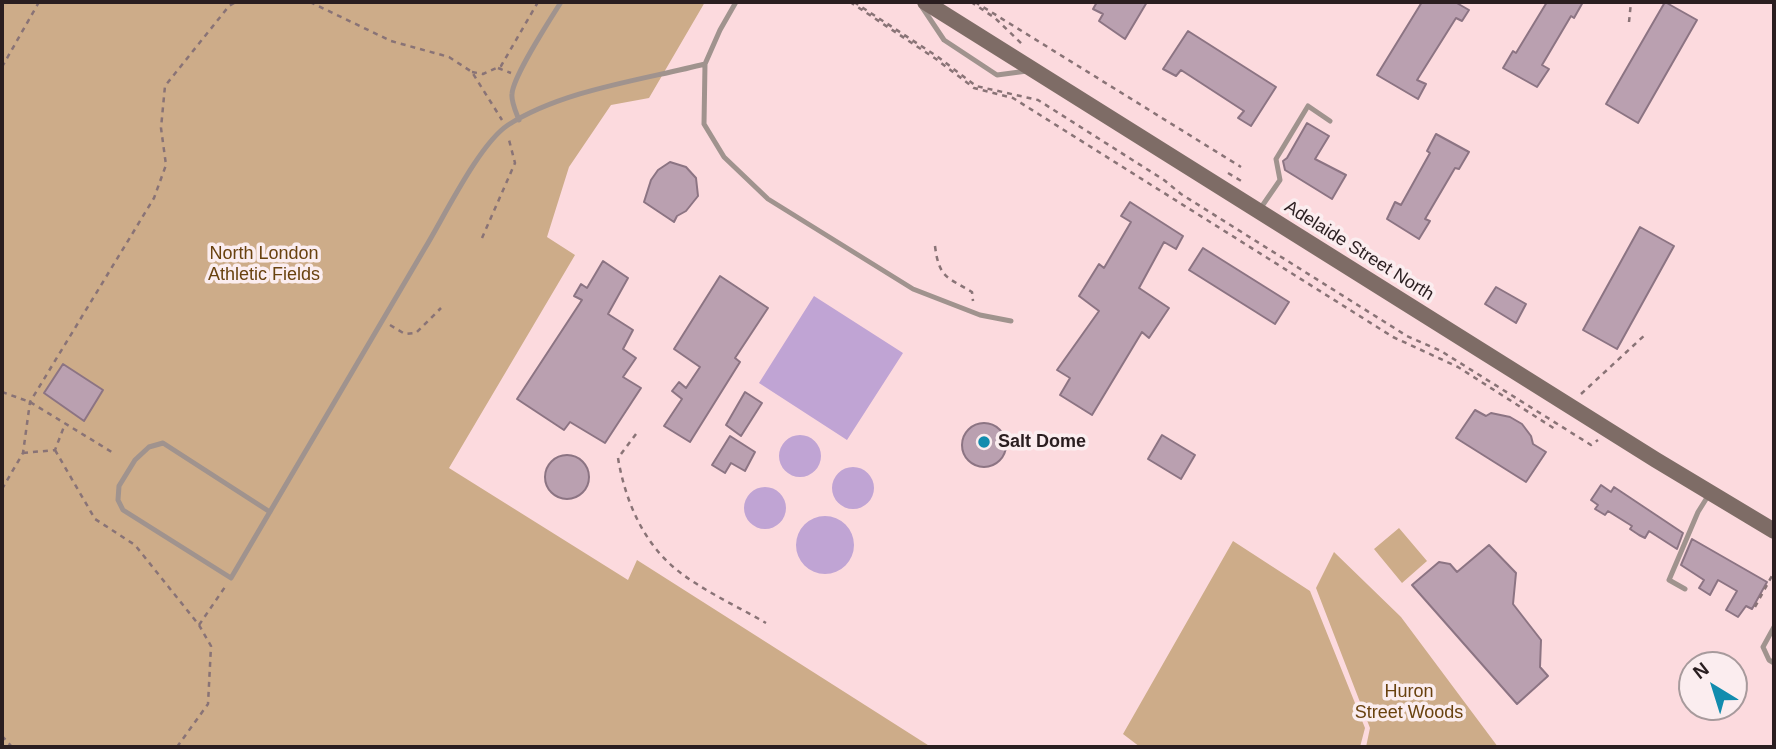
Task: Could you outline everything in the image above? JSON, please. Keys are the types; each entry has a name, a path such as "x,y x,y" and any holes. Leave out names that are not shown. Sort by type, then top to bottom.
{"main road":[{"name":"Adelaide Street North","path":"925,2 1033,70 1263,204 1611,431 1774,531"}],"lane":[{"path":"519,120 512,101 512,92 561,2"},
{"path":"736,2 705,64 704,124 724,157 768,199 913,289 975,313 1011,321"},
{"path":"919,2 944,40 997,75 1033,70"},
{"path":"270,512 163,443 149,447 135,460 119,486 118,500 123,510 231,578 270,512 382,321 480,155 506,127 558,100 705,64"},
{"path":"1263,204 1280,180 1276,159 1308,106 1330,121"},
{"path":"1685,589 1669,580 1710,493"},
{"path":"1774,627 1763,647 1769,660 1774,663"}],"path":[{"path":"2,67 39,2"},
{"path":"2,489 23,453 30,402 154,198 166,165 161,128 165,86 229,6 236,2"},
{"path":"310,2 391,41 449,57 472,72 483,74 501,66 538,2"},
{"path":"852,2 974,88 1013,98 1393,337 1458,367 1555,429"},
{"path":"852,2 938,57 976,86 1038,100 1164,180 1181,194 1407,335 1441,351 1591,445 1611,431"},
{"path":"973,2 1032,50"},
{"path":"973,2 1241,167"},
{"path":"1629,22 1631,2"},
{"path":"498,68 512,74"},
{"path":"472,72 506,127 515,163 482,239"},
{"path":"1225,171 1263,204"},
{"path":"935,246 937,265 943,275 972,292 975,313"},
{"path":"382,321 405,334 415,333 441,308"},
{"path":"1581,394 1647,333"},
{"path":"2,392 30,402 115,454"},
{"path":"55,450 65,423"},
{"path":"636,434 618,458 624,488 637,521 664,559 678,571 766,623"},
{"path":"23,453 55,450"},
{"path":"55,450 95,519 135,545 199,625 211,646 208,704 177,747"},
{"path":"1755,607 1774,572"},
{"path":"199,625 231,578"},
{"path":"2,736 12,747"}],"green space":[{"name":"North London Athletic Fields","path":"2,2 705,2 649,98 611,105 569,167 547,237 575,255 449,468 628,580 637,560 931,747 2,747"},
{"path":"1399,528 1427,561 1402,583 1374,549"},
{"path":"1233,541 1310,591 1365,728 1360,747 1140,747 1123,734"},
{"name":"Huron Street Woods","path":"1334,552 1401,617 1498,747 1366,747 1370,728 1316,588"}],"shaded area":[{"path":"814,296 903,353 847,440 759,383"},
{"path":"800,435 815,441 821,456 815,471 800,477 785,471 779,456 785,441"},
{"path":"853,467 868,473 874,488 868,503 853,509 838,503 832,488 838,473"},
{"path":"765,487 780,493 786,508 780,523 765,529 750,523 744,508 750,493"},
{"path":"825,516 846,524 854,545 846,566 825,574 804,566 796,545 804,524"}],"building":[{"path":"1097,2 1147,2 1125,39 1099,21 1103,14 1093,9"},
{"path":"1422,2 1455,2 1469,10 1462,21 1456,18 1417,80 1426,84 1418,99 1377,75"},
{"path":"1547,2 1583,2 1574,18 1571,16 1542,65 1549,69 1537,87 1503,68 1513,51 1516,53"},
{"path":"1665,2 1697,20 1638,123 1606,104"},
{"path":"1188,31 1276,87 1251,126 1238,118 1244,111 1181,70 1176,76 1163,69"},
{"path":"1307,123 1329,136 1315,159 1346,175 1332,199 1285,170 1283,161"},
{"path":"1436,134 1469,152 1459,169 1455,168 1425,219 1430,221 1419,239 1387,219 1395,202 1401,205 1430,153 1427,151"},
{"path":"670,162 686,167 696,178 698,196 674,222 644,202 651,180 658,170"},
{"path":"1130,202 1183,236 1176,249 1164,242 1139,288 1169,308 1149,338 1142,332 1092,415 1060,395 1070,378 1057,370 1099,311 1079,296 1099,264 1104,268 1131,222 1121,216"},
{"path":"1640,227 1674,246 1617,349 1583,330"},
{"path":"1203,248 1289,302 1275,324 1189,270"},
{"path":"603,261 628,278 608,314 633,330 623,349 636,358 623,377 641,388 605,443 570,422 564,430 517,399 582,300 574,296 581,284 587,288"},
{"path":"720,276 768,308 735,358 740,362 690,442 664,426 682,399 672,391 679,382 686,388 700,367 674,349"},
{"path":"1496,287 1526,304 1516,323 1485,304"},
{"path":"63,364 103,390 84,421 44,393"},
{"path":"745,392 762,403 741,436 726,425"},
{"path":"1475,410 1486,416 1491,413 1510,417 1522,424 1531,436 1533,444 1546,452 1526,482 1456,438"},
{"name":"Salt Dome","path":"984,423 993,424 1000,429 1005,436 1005,454 1000,461 993,466 984,467 975,466 968,461 963,454 962,445 963,436 968,429 975,424"},
{"path":"1162,435 1195,455 1181,479 1148,459"},
{"path":"730,436 755,452 745,471 731,463 725,473 712,465"},
{"path":"567,455 582,462 589,477 582,492 567,499 552,492 545,477 552,462"},
{"path":"1601,485 1611,492 1614,487 1683,533 1677,549 1649,531 1645,538 1608,511 1605,515 1595,509 1598,505 1591,500"},
{"path":"1692,539 1767,582 1752,609 1746,606 1738,617 1726,610 1737,591 1718,580 1710,595 1699,588 1704,580 1681,565"},
{"path":"1489,545 1516,573 1513,604 1541,640 1540,667 1548,676 1517,704 1412,585 1439,562 1450,564 1457,572"}],"place":[{"name":"Salt Dome","path":"984,442"}]}
